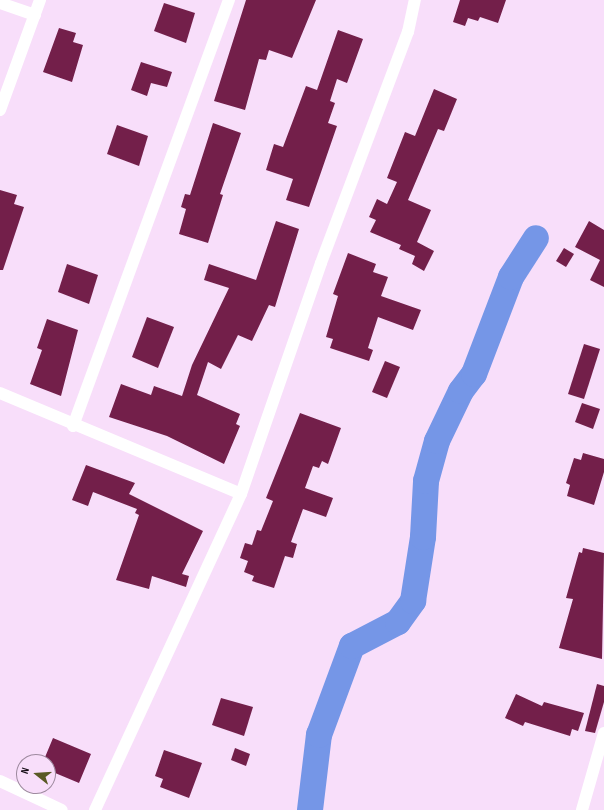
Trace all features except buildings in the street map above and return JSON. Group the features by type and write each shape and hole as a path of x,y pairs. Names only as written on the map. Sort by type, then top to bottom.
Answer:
{"street":[{"path":"0,110 40,0"},
{"path":"73,426 229,0"},
{"path":"95,810 241,494 321,263 408,32 415,0"},
{"path":"0,3 35,15"},
{"path":"0,393 73,426 241,494"},
{"path":"582,810 604,733"},
{"path":"0,781 62,810"}],"waterway":[{"path":"310,810 319,735 352,646 398,622 413,601 423,537 426,481 437,441 461,391 474,374 511,277 536,238"}]}
